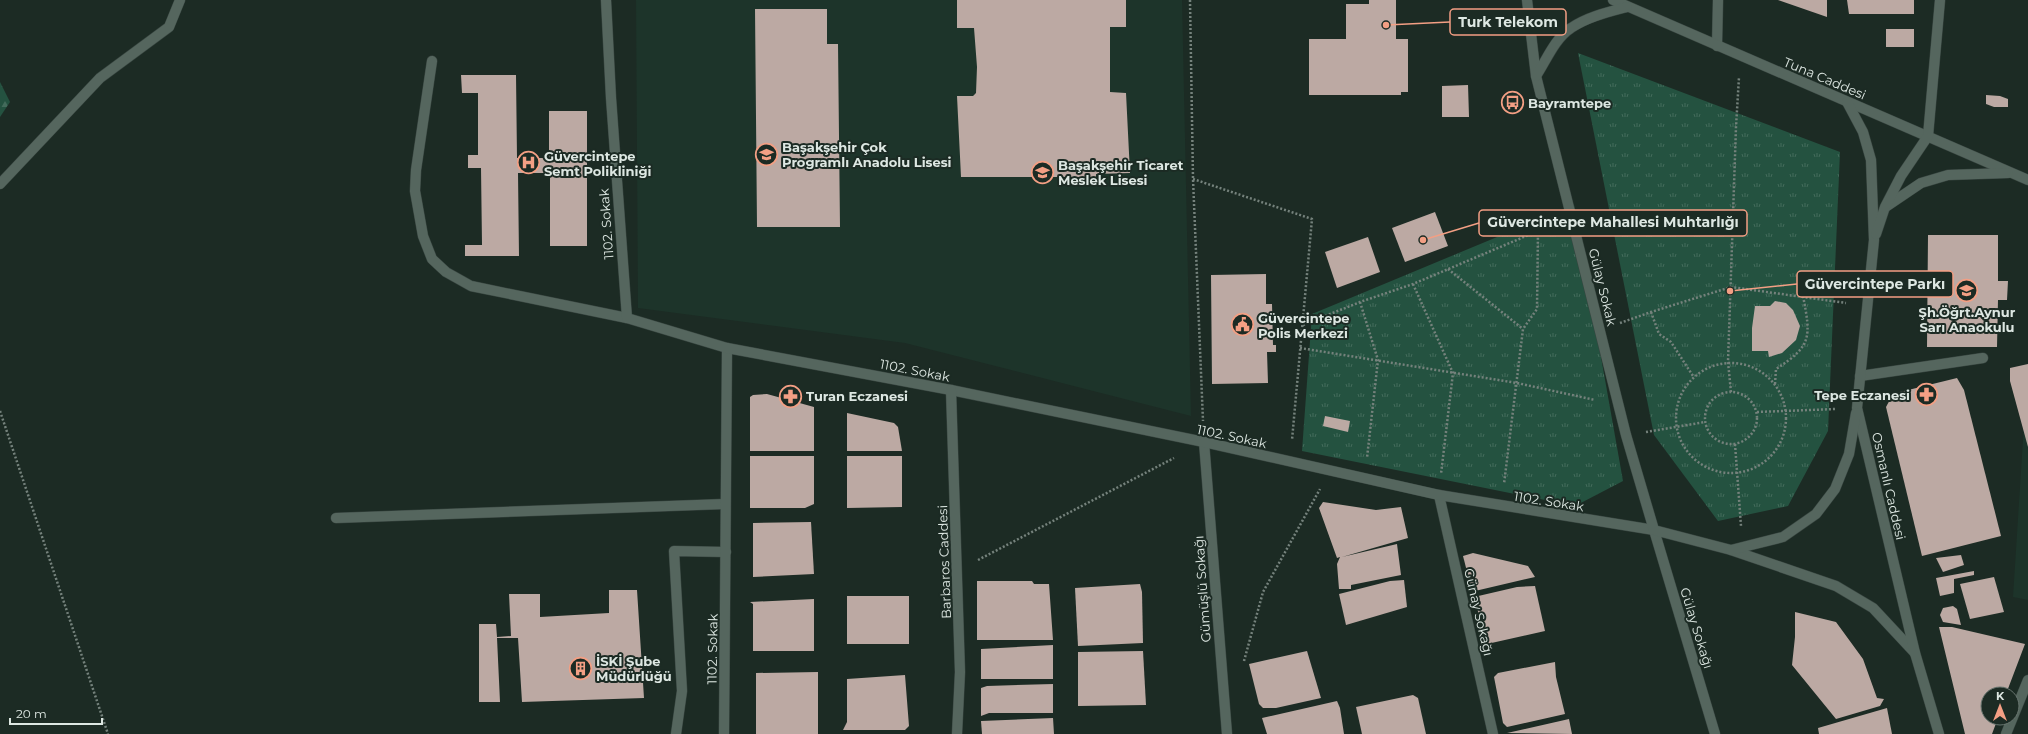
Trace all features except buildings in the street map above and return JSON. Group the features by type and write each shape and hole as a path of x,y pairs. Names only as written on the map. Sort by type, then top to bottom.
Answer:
{"street":[{"path":"0,184 100,78 169,27 180,0"},
{"name":"1102. Sokak","path":"606,0 626,318 727,348 951,390 1204,442 1439,495 1654,530 1731,550 1836,586 1873,608 1915,653"},
{"name":"Gülay Sokak","path":"1527,0 1536,76 1626,435 1654,530"},
{"name":"Tuna Caddesi","path":"1613,0 2028,180"},
{"path":"1717,46 1718,0"},
{"path":"1874,240 1886,207 1901,176 1928,136 1940,0"},
{"path":"1536,76 1556,44 1570,28 1599,15 1627,7"},
{"path":"432,61 416,170 416,191 423,236 432,259 446,272 471,286 626,318"},
{"path":"1847,102 1863,132 1871,160 1874,240"},
{"path":"1886,207 1921,183 1948,175 2012,173"},
{"name":"Osmanlı Caddesi","path":"1874,240 1857,408 1915,653 1939,734"},
{"name":"1102. Sokak","path":"724,734 727,348"},
{"path":"1860,376 1983,358"},
{"name":"Barbaros Caddesi","path":"951,390 960,672 957,734"},
{"path":"1731,550 1783,537 1816,514 1835,489 1849,454 1857,408"},
{"name":"Gümüşlü Sokağı","path":"1204,442 1226,732"},
{"name":"Günay Sokağı","path":"1439,495 1493,734"},
{"path":"336,518 726,504"},
{"name":"Gülay Sokağı","path":"1654,530 1715,734"},
{"path":"676,734 682,690 674,551 726,552"},
{"path":"2006,734 2028,680"}],"path":[{"path":"957,571 1204,442 1193,179 1190,0"},
{"path":"1731,392 1728,362 1736,127 1741,56"},
{"path":"1193,179 1312,219 1290,462"},
{"path":"1303,325 1360,302 1413,284 1538,231 1537,309 1523,329 1501,506"},
{"path":"1448,269 1523,329"},
{"path":"1413,284 1453,373 1439,495"},
{"path":"1600,331 1651,312 1731,287 1803,296 1867,307"},
{"path":"1775,384 1776,369 1791,359 1807,341 1809,324 1803,296"},
{"path":"1360,302 1378,360 1365,479"},
{"path":"1651,312 1659,334 1671,342 1693,376"},
{"path":"1300,348 1517,383 1619,404"},
{"path":"1728,362 1746,364 1762,372 1775,384 1784,400 1786,411 1784,436 1776,451 1763,464 1747,472 1728,474 1710,470 1693,460 1682,446 1676,428 1676,409 1682,391 1693,376 1710,366 1728,362"},
{"path":"1722,393 1740,393 1748,397 1754,404 1757,412 1758,420 1751,436 1745,441 1735,444 1728,444 1716,440 1708,431 1705,422 1705,413 1714,398 1722,393"},
{"path":"1757,412 1857,408"},
{"path":"0,411 108,734"},
{"path":"1626,435 1676,428 1705,422"},
{"path":"1735,444 1741,526 1748,525"},
{"path":"1242,668 1263,592 1330,471"}],"shaded area":[{"path":"636,0 1182,0 1191,416 905,343 638,308"},
{"path":"2028,361 2028,600 2013,597"}],"green space":[{"path":"1578,53 1840,152 1828,431 1788,506 1718,521 1654,435"},
{"path":"0,82 10,102 0,117"},
{"path":"1574,205 1623,481 1575,506 1302,451 1312,314"}],"place":[{"name":"Turk Telekom","path":"1386,25"},
{"name":"Bayramtepe","path":"1512,103"},
{"name":"Başakşehir Çok Programlı Anadolu Lisesi","path":"767,154"},
{"name":"Güvercintepe Semt Polikliniği","path":"528,163"},
{"name":"Başakşehir Ticaret Meslek Lisesi","path":"1042,172"},
{"name":"Güvercintepe Mahallesi Muhtarlığı","path":"1423,240"},
{"name":"Şh.Öğrt.Aynur Sarı Anaokulu","path":"1967,290"},
{"name":"Güvercintepe Parkı","path":"1730,291"},
{"name":"Güvercintepe Polis Merkezi","path":"1242,325"},
{"name":"Tepe Eczanesi","path":"1926,395"},
{"name":"Turan Eczanesi","path":"790,396"},
{"name":"İSKİ Şube Müdürlüğü","path":"581,668"}]}
